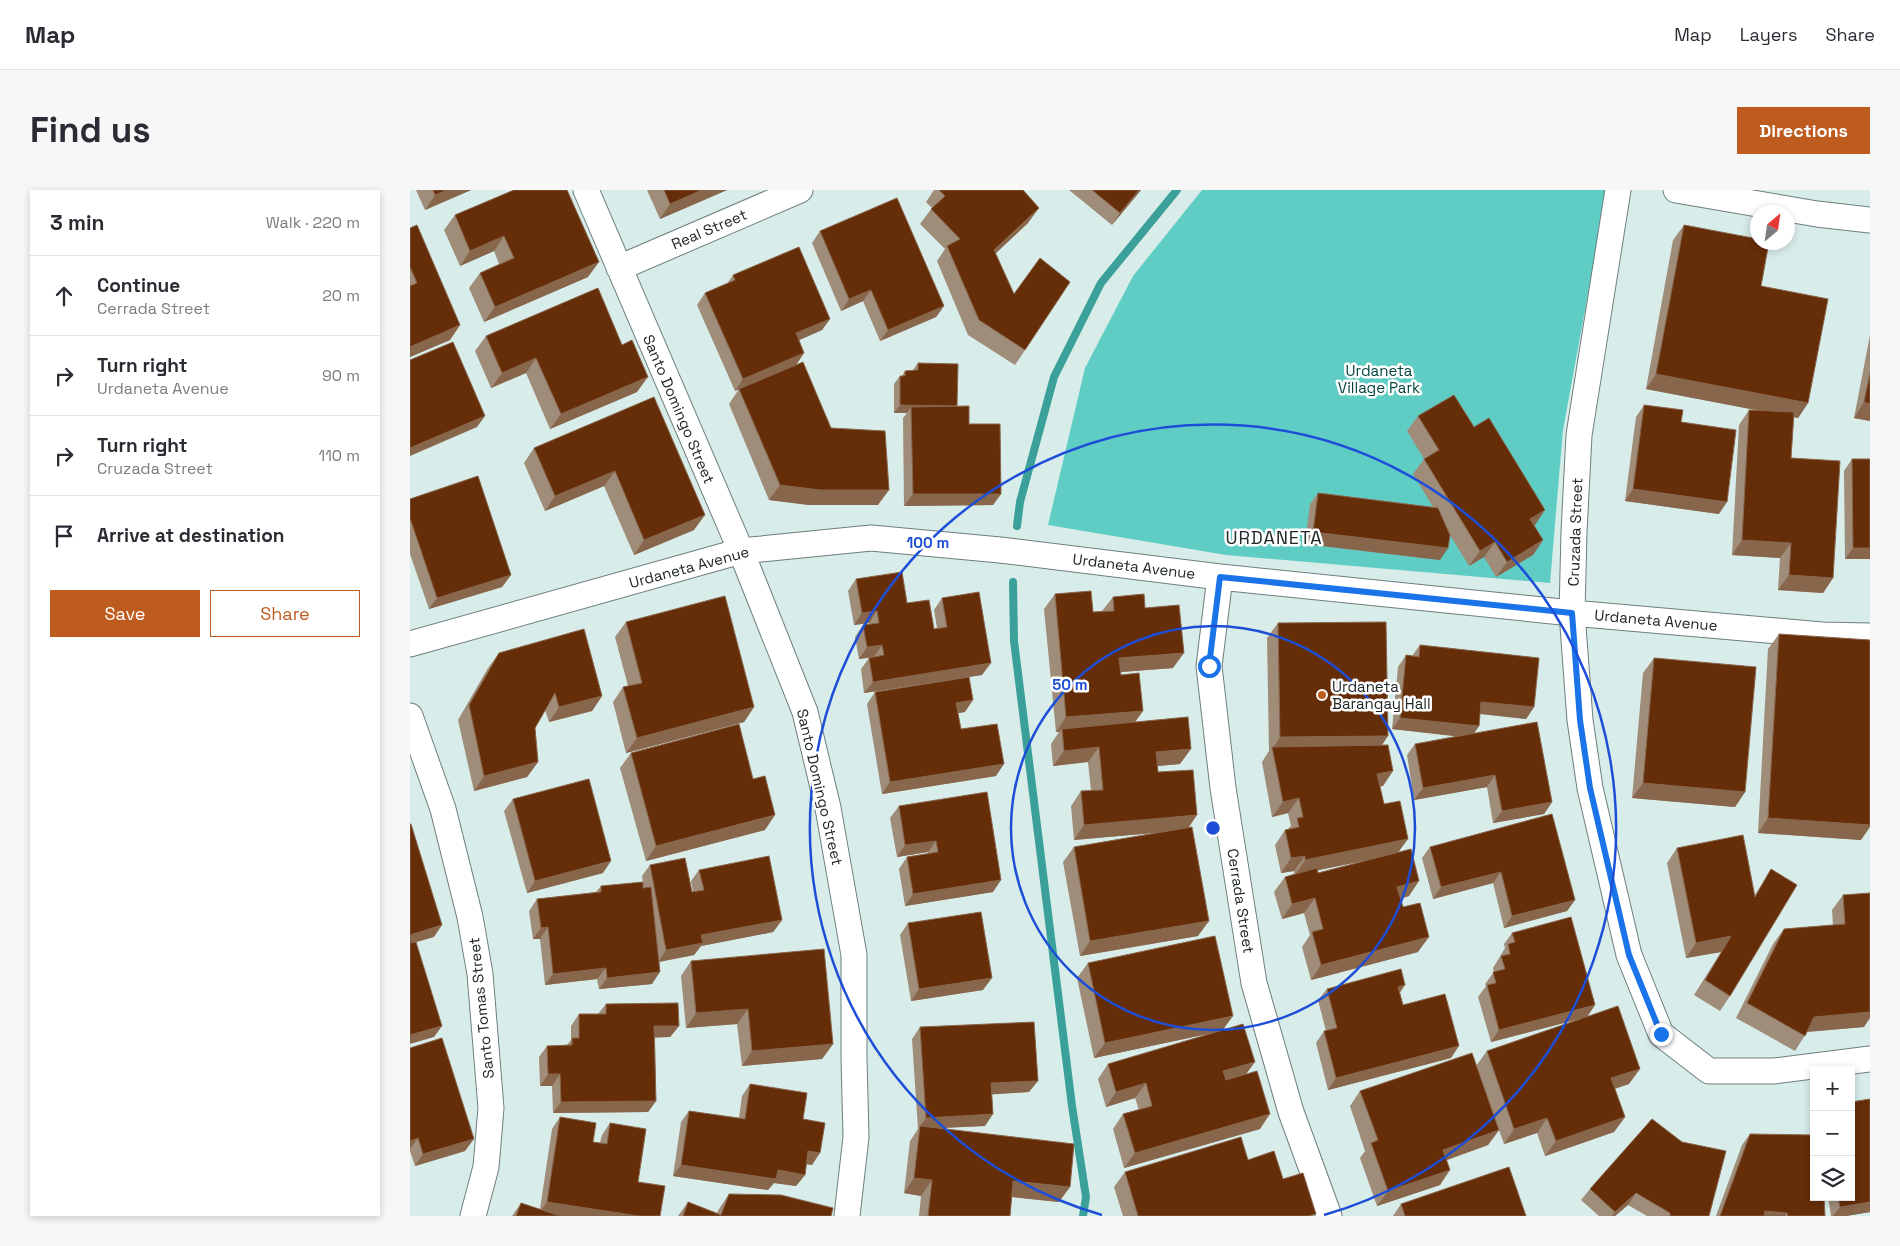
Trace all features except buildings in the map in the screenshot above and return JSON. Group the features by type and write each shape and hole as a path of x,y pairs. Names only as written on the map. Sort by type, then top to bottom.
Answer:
{"street":[{"name":"Santo Domingo Street","path":"586,190 741,551 805,712 828,808 854,956 856,1137 847,1216"},
{"name":"Real Street","path":"618,268 800,190"},
{"name":"Cruzada Street","path":"1618,190 1580,435 1574,532 1572,613 1580,720 1590,788 1629,955 1661,1034 1709,1071 1774,1071 1870,1059"},
{"path":"1676,190 1817,214 1870,220"},
{"name":"Urdaneta Avenue","path":"410,644 741,551 871,538 1000,550 1220,577 1572,613 1822,635 1870,636"},
{"name":"Cerrada Street","path":"1220,577 1209,666 1223,788 1254,983 1291,1112 1329,1216"},
{"name":"Santo Tomas Street","path":"410,716 443,810 470,917 480,974 491,1108 486,1167 473,1216"}],"green space":[{"name":"Urdaneta Village Park","path":"1202,190 1607,190 1563,430 1550,583 1226,555 1048,525 1085,368 1133,276"}],"waterway":[{"path":"1017,526 1020,502 1054,377 1101,283 1177,190"},
{"path":"1013,582 1014,641 1072,1106 1086,1197 1083,1216"}],"place":[{"name":"Urdaneta Barangay Hall","path":"1322,695"}],"district":[{"name":"URDANETA","path":"1274,537"}],"route":[{"path":"1209,666 1220,577 1572,613 1580,720 1590,788 1629,955 1661,1034"}]}
